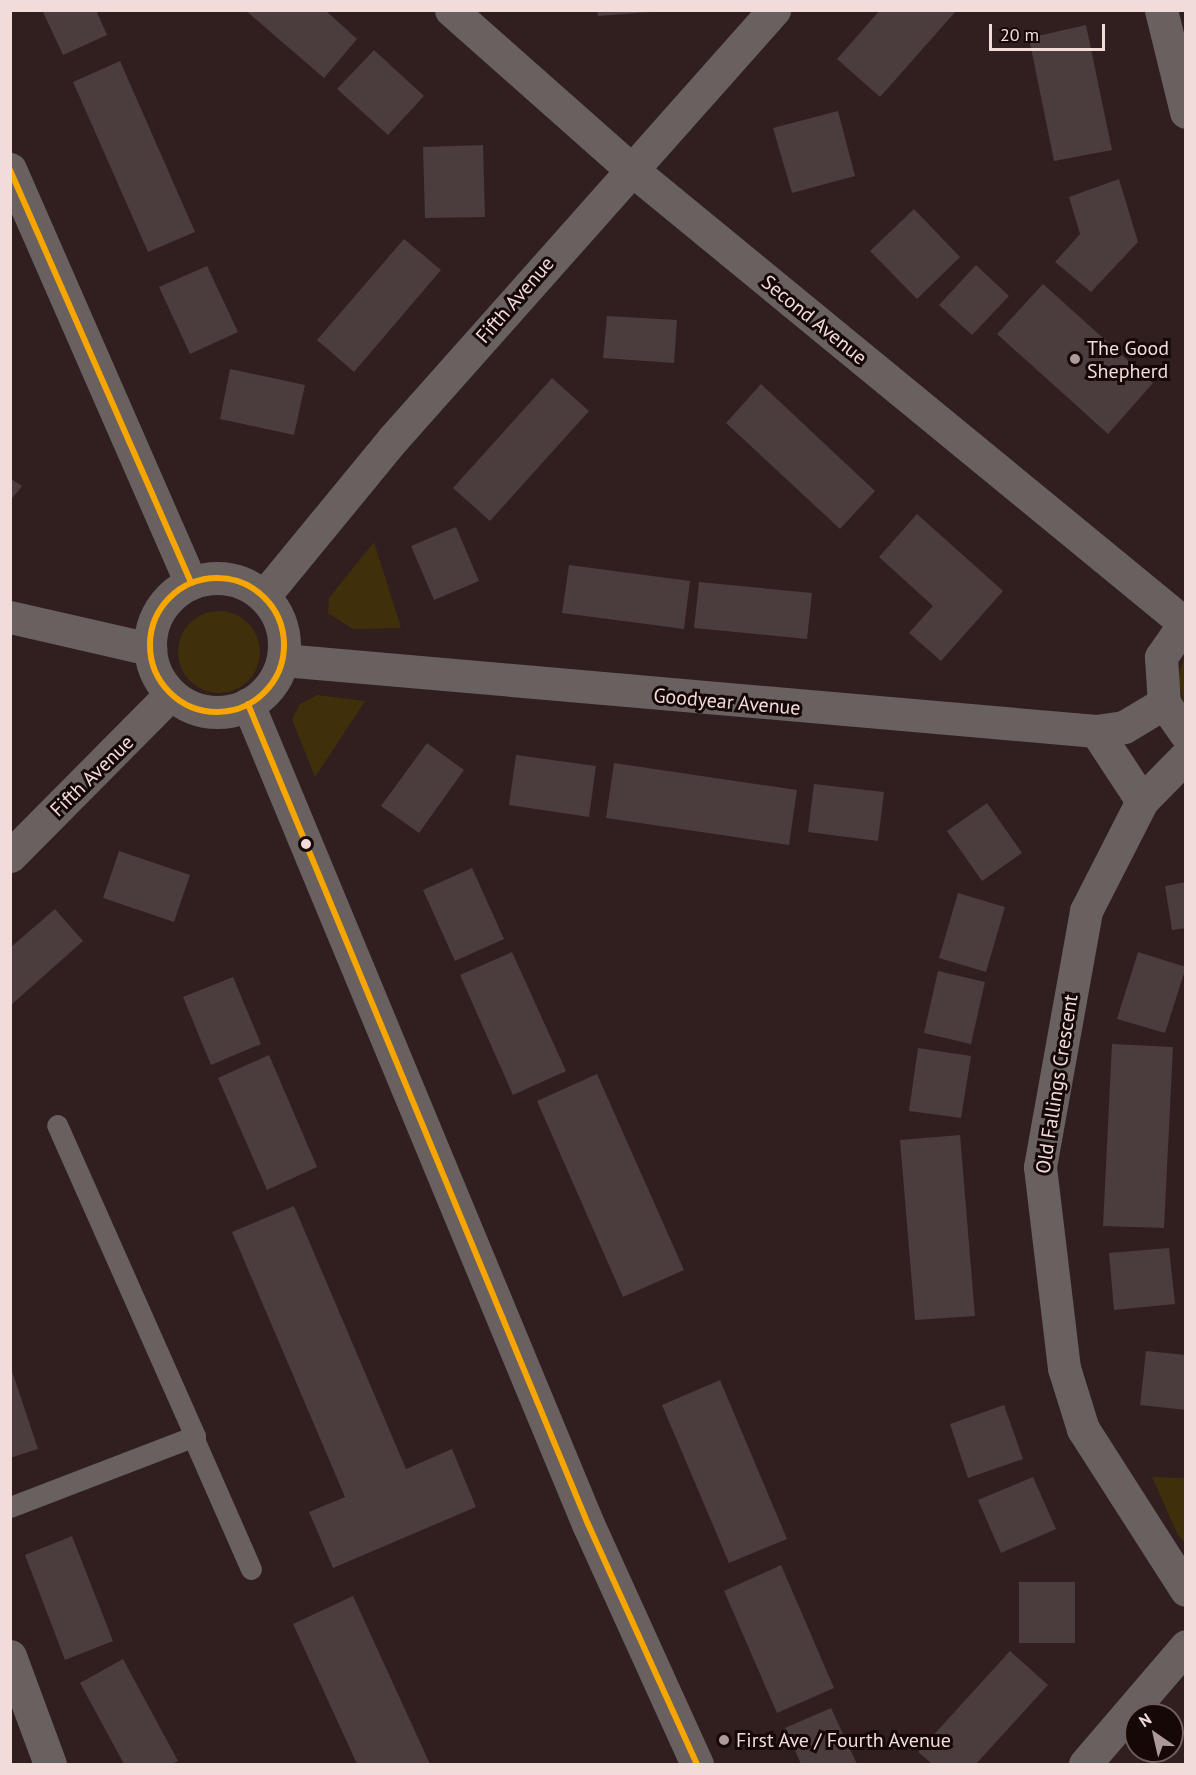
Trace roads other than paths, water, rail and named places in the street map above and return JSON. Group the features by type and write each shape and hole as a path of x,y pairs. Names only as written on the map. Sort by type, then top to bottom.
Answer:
{"street":[{"name":"Second Avenue","path":"451,10 631,169 1184,622"},
{"name":"Fifth Avenue","path":"264,596 393,439 774,10"},
{"path":"1161,10 1185,112"},
{"path":"10,169 190,583"},
{"path":"229,579 264,596 278,614 283,660 264,694 248,704 208,711 171,694 153,666 150,649 160,610 190,583 229,579"},
{"path":"10,617 150,649"},
{"path":"1184,622 1161,657 1164,703 1185,734"},
{"name":"Goodyear Avenue","path":"283,660 1096,731 1124,727 1164,703"},
{"name":"Fifth Avenue","path":"10,856 171,694"},
{"path":"248,704 588,1524 697,1764"},
{"path":"1096,731 1142,801"},
{"name":"Old Fallings Crescent","path":"1185,756 1142,801 1086,911 1040,1167 1064,1368 1083,1429 1185,1590"},
{"path":"1085,1764 1185,1646"},
{"path":"10,1656 50,1764"}],"lane":[{"path":"57,1125 251,1569"},
{"path":"10,1507 193,1437"}],"place":[{"name":"The Good Shepherd","path":"1075,359"},
{"name":"First Ave / Fourth Avenue","path":"724,1740"}]}
